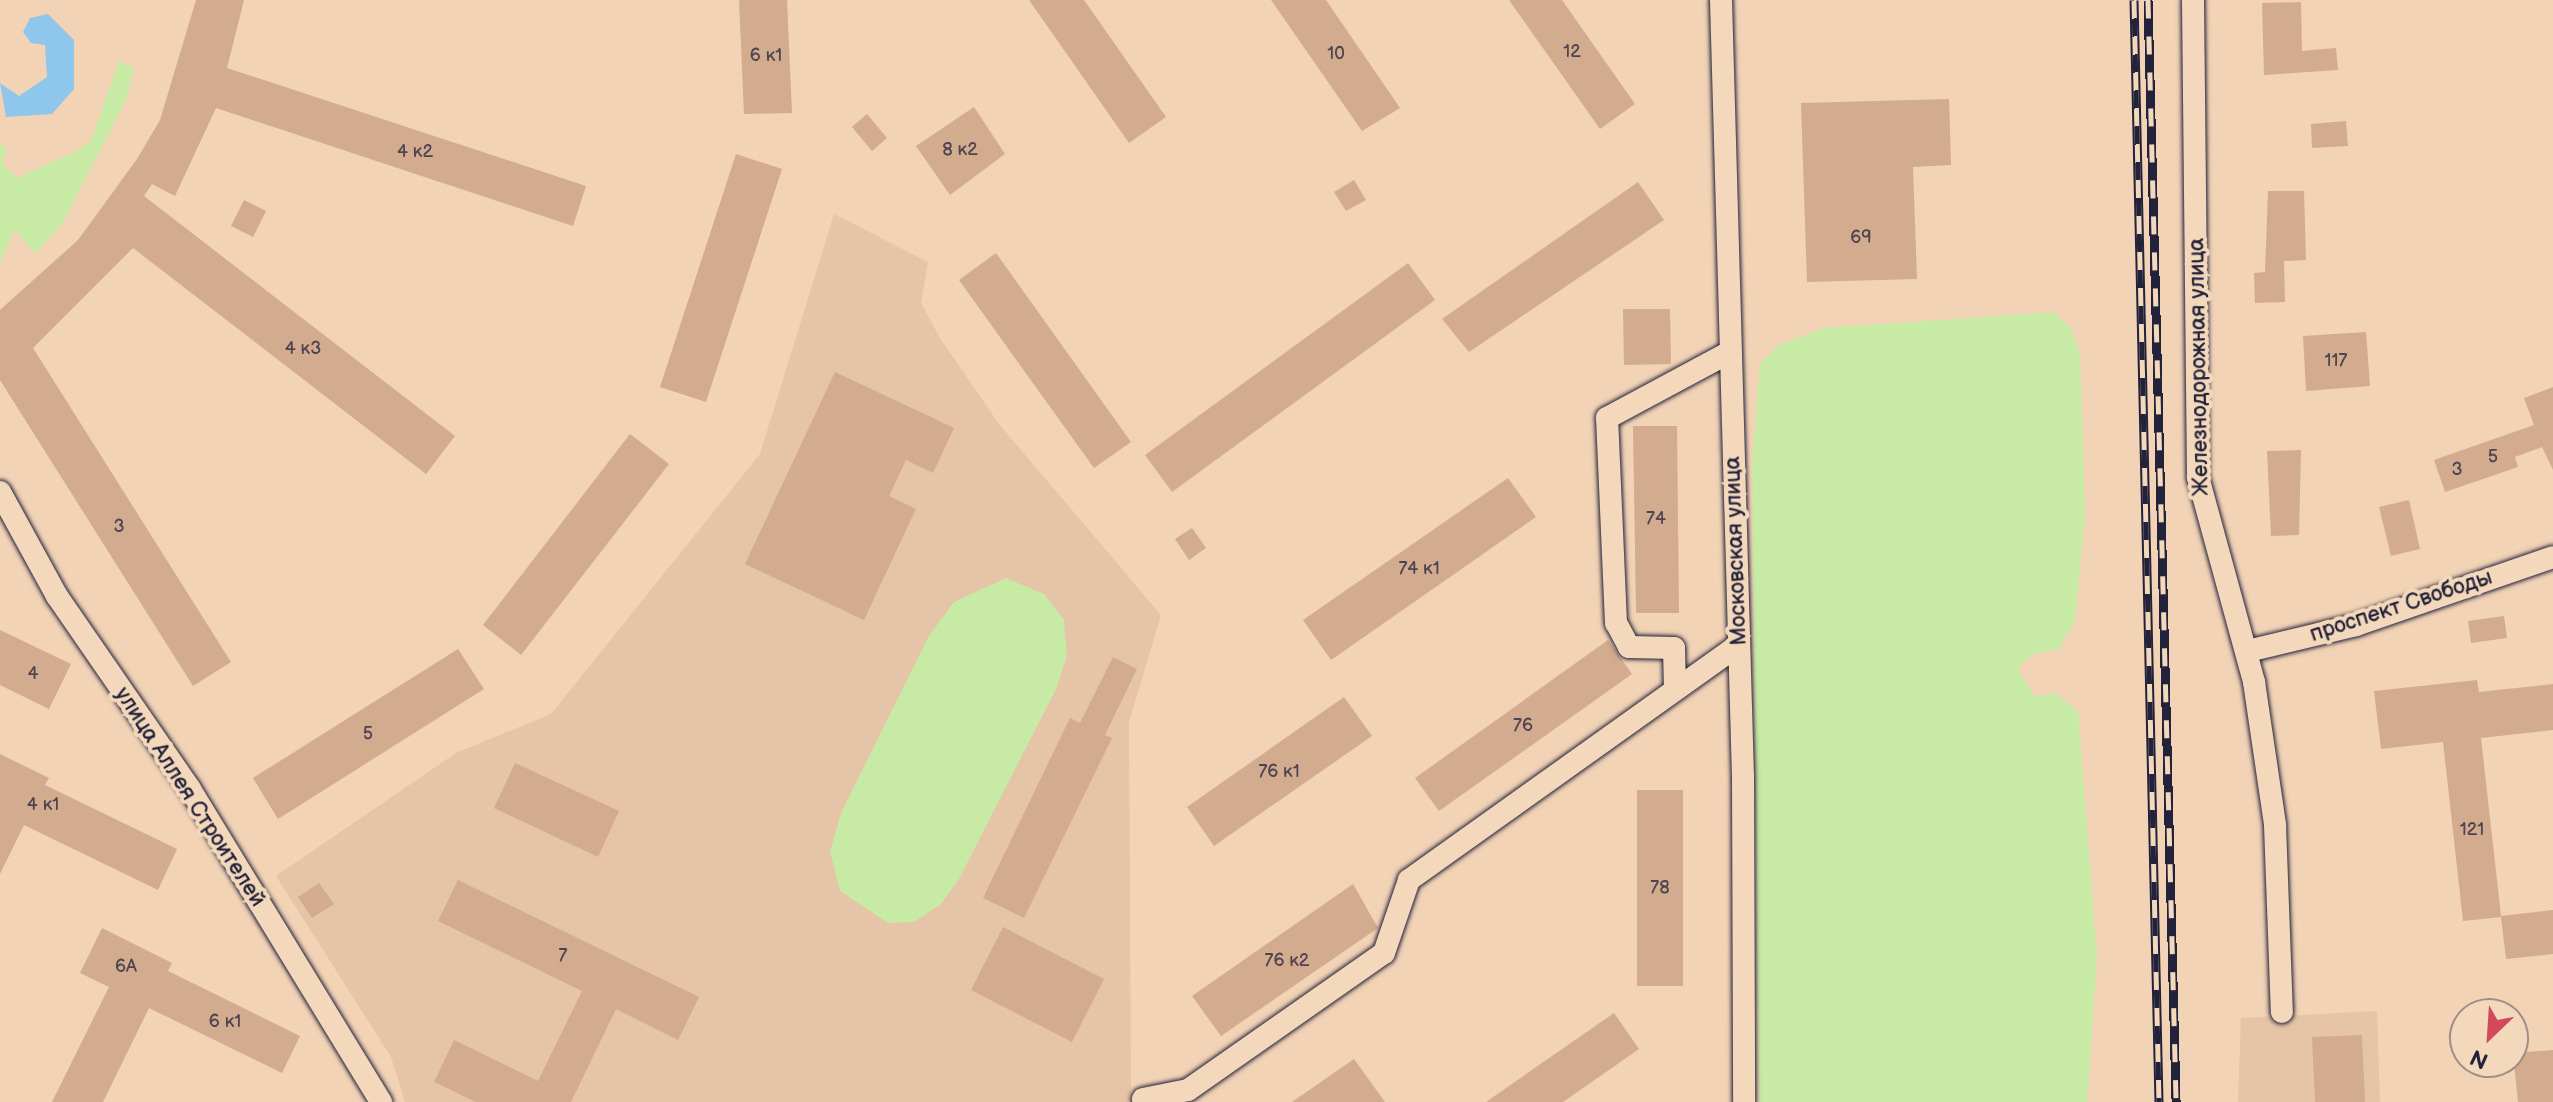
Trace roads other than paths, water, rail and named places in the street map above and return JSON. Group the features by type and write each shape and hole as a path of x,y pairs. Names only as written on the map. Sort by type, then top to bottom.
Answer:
{"street":[{"name":"Московская улица","path":"1721,0 1738,645 1744,1102"},
{"name":"Железнодорожная улица","path":"2193,0 2198,477 2205,523 2248,651 2275,825 2282,1012"},
{"path":"1675,689 1674,648 1629,647 1616,623 1607,418 1728,353"},
{"name":"улица Аллея Строителей","path":"0,492 57,596 190,789 381,1102"},
{"name":"проспект Свободы","path":"2248,651 2356,625 2553,557"},
{"path":"1143,1099 1188,1090 1384,953 1409,880 1738,645"}],"water":[{"path":"48,14 74,40 74,89 52,114 6,117 0,83 19,96 47,77 45,45 31,43 23,32 30,18"}],"railway":[{"path":"2134,0 2159,1102"},
{"path":"2148,0 2176,1102"}]}
